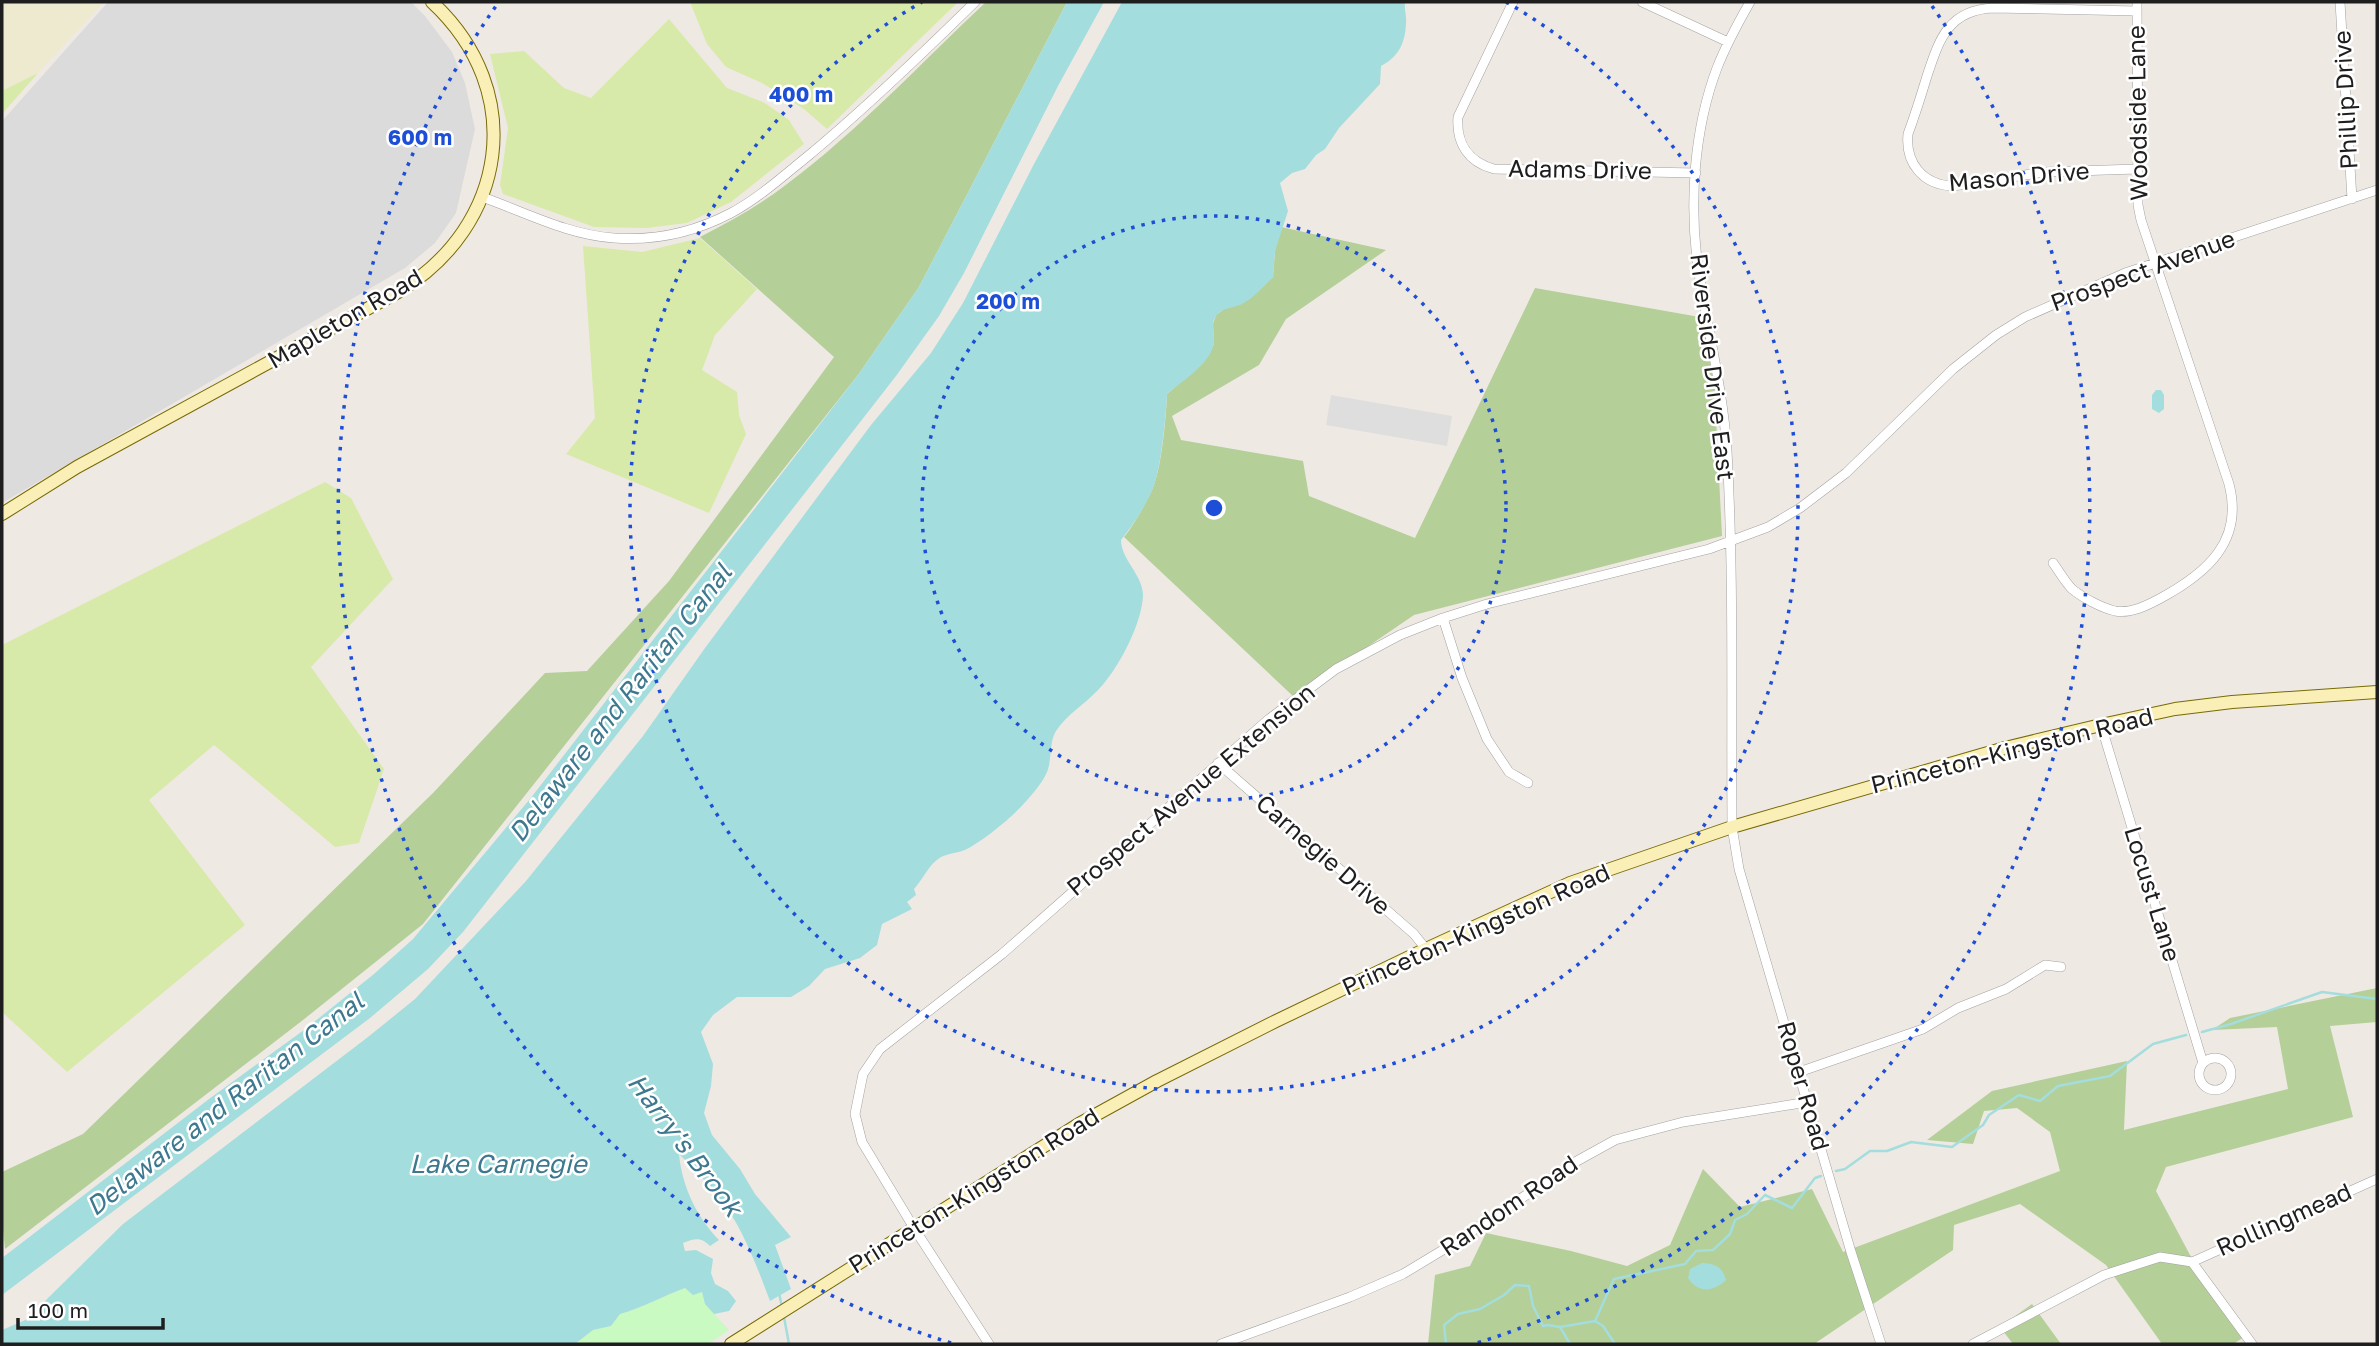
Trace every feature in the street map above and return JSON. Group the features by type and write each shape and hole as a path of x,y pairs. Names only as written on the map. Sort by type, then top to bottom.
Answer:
{"main road":[{"name":"Mapleton Road","path":"2,514 77,467 418,280 448,253 466,229 482,197 492,161 494,136 489,94 472,50 460,31 432,2"},
{"name":"Princeton-Kingston Road","path":"731,1344 1028,1155 1135,1093 1426,949 1570,883 1732,827 2006,748 2101,725 2175,709 2232,702 2377,692"}],"street":[{"path":"482,197 562,227 611,238 667,236 710,223 754,198 822,145 975,2"},
{"name":"Adams Drive","path":"1513,2 1460,110 1458,137 1469,156 1494,169 1696,173"},
{"path":"1642,2 1728,42"},
{"name":"Riverside Drive East","path":"1732,827 1727,447 1696,247 1696,173 1716,70 1750,2"},
{"name":"Phillip Drive","path":"2340,2 2351,199"},
{"name":"Mason Drive","path":"2137,6 1993,8 1962,16 1952,23 1938,42 1907,144 1918,172 1943,186 2045,172 2137,170"},
{"name":"Woodside Lane","path":"2053,563 2072,589 2099,605 2118,611 2137,609 2176,590 2200,573 2215,558 2229,533 2233,505 2230,484 2139,213 2137,6"},
{"name":"Prospect Avenue","path":"1730,543 1768,527 1824,491 1901,422 1953,369 1996,335 2049,305 2125,273 2377,190"},
{"name":"Prospect Avenue Extension","path":"989,1344 862,1142 855,1114 856,1101 863,1074 880,1049 1002,954 1269,719 1336,669 1400,635 1443,618 1487,604 1730,543"},
{"path":"1443,618 1462,678 1487,739 1509,772 1528,783"},
{"name":"Locust Lane","path":"2101,725 2203,1063"},
{"name":"Carnegie Drive","path":"1218,764 1414,934 1426,949"},
{"name":"Roper Road","path":"1732,827 1739,869 1851,1252 1881,1344"},
{"path":"1799,1072 1923,1029 1958,1008 2006,989 2045,965 2061,967"},
{"name":"Random Road","path":"1221,1344 1350,1297 1403,1274 1439,1254 1577,1161 1615,1140 1683,1122 1808,1102"},
{"name":"Rollingmead","path":"2192,1262 2377,1179"},
{"path":"1973,1344 2104,1275 2160,1257 2192,1262 2252,1344"}],"shaded area":[{"path":"2,2 104,2 38,73 2,91"},
{"path":"108,2 411,2 452,52 465,83 475,129 456,213 435,243 405,268 2,503 2,121"},
{"path":"1331,395 1452,416 1447,446 1326,425"}],"green space":[{"path":"690,2 958,2 827,129 804,109 762,83 726,67 707,44"},
{"path":"986,2 1067,2 919,287 858,375 423,924 303,1020 5,1249 2,1172 83,1134 434,792 545,673 587,671 669,581 834,357 700,237 756,206 814,163"},
{"path":"669,19 727,88 765,103 789,120 804,144 731,202 687,223 646,228 594,227 503,194 500,185 508,128 490,54 524,51 564,88 591,98"},
{"path":"38,73 2,114 2,91"},
{"path":"1281,227 1386,250 1286,319 1259,365 1172,416 1181,440 1303,461 1309,496 1415,538 1535,288 1711,319 1722,536 1414,615 1294,697 1124,537 1145,504 1157,476 1167,394 1200,366 1214,344 1213,324 1216,315 1224,309 1241,304 1273,277 1275,251"},
{"path":"700,238 757,289 715,335 702,370 737,392 739,415 746,434 709,513 566,454 595,418 583,246 642,252"},
{"path":"325,482 351,498 393,579 311,667 384,769 359,843 335,847 214,745 149,800 245,925 67,1072 2,1012 2,645"},
{"path":"2377,988 2377,1022 2330,1026 2353,1117 2166,1167 2156,1191 2190,1255 2246,1336 2233,1344 2162,1344 2106,1265 2020,1204 1954,1225 1953,1250 1814,1344 1428,1344 1435,1275 1470,1266 1486,1233 1627,1266 1670,1245 1703,1169 1740,1207 1812,1189 1843,1252 2060,1171 2050,1132 2017,1108 1984,1111 1973,1144 1927,1140 1992,1091 2127,1061 2124,1130 2288,1089 2277,1027 2212,1030 2230,1018"},
{"path":"685,1288 702,1292 705,1304 729,1330 708,1344 575,1344 593,1330 611,1326 620,1314"},
{"path":"2032,1304 2061,1344 2013,1344 2000,1327"}],"water":[{"name":"Delaware and Raritan Canal","path":"1067,2 1104,2 1058,86 964,273 939,316 896,376 463,932 428,969 370,1018 2,1295 2,1258 374,974 413,939 530,799 858,375 919,287"},
{"name":"Lake Carnegie","path":"1122,2 1405,2 1406,21 1400,49 1381,66 1380,84 1305,169 1292,173 1280,183 1288,211 1275,251 1273,277 1245,302 1218,313 1213,322 1214,343 1207,358 1195,372 1167,394 1163,442 1156,479 1135,522 1121,540 1124,554 1142,587 1139,618 1128,645 1106,681 1065,719 1056,731 1052,740 1049,767 1040,785 1017,811 987,836 967,849 941,857 933,864 914,889 916,895 907,902 912,909 882,924 877,945 860,958 825,969 809,986 791,997 737,997 713,1015 701,1032 713,1064 704,1113 712,1135 740,1169 755,1194 791,1237 775,1245 791,1289 770,1301 732,1216 707,1183 679,1154 683,1178 692,1200 703,1221 719,1240 710,1246 698,1239 691,1240 683,1243 685,1251 696,1250 713,1259 711,1273 715,1284 728,1291 736,1301 729,1311 714,1314 705,1304 702,1292 693,1295 685,1288 620,1314 611,1326 593,1330 575,1344 2,1344 2,1330 30,1318 123,1224 415,999 526,881 643,736 871,425 931,353 963,303 1034,164"},
{"path":"2156,390 2161,390 2164,395 2164,409 2159,413 2152,409 2152,395"},
{"path":"1702,1263 1717,1267 1726,1280 1711,1289 1697,1287 1688,1278 1690,1269"}],"waterway":[{"name":"Harry's Brook","path":"2202,1032 2322,992 2377,999"},
{"name":"Harry's Brook","path":"1836,1171 1845,1169 1870,1151 1887,1151 1911,1142 1952,1147 1983,1125 1989,1115 2019,1095 2040,1101 2058,1086 2110,1076 2153,1044 2186,1035"},
{"name":"Harry's Brook","path":"1446,1344 1444,1325 1458,1314 1480,1309 1515,1285 1529,1286 1533,1306 1543,1326 1560,1327 1595,1321 1614,1279 1685,1264 1696,1251 1713,1250 1730,1234 1735,1220 1747,1214 1765,1195 1792,1208 1815,1178 1821,1176"},
{"name":"Harry's Brook","path":"779,1293 782,1307"},
{"name":"Harry's Brook","path":"784,1317 789,1344"},
{"path":"1595,1321 1603,1326 1615,1344"},
{"path":"1560,1327 1570,1344"}]}
